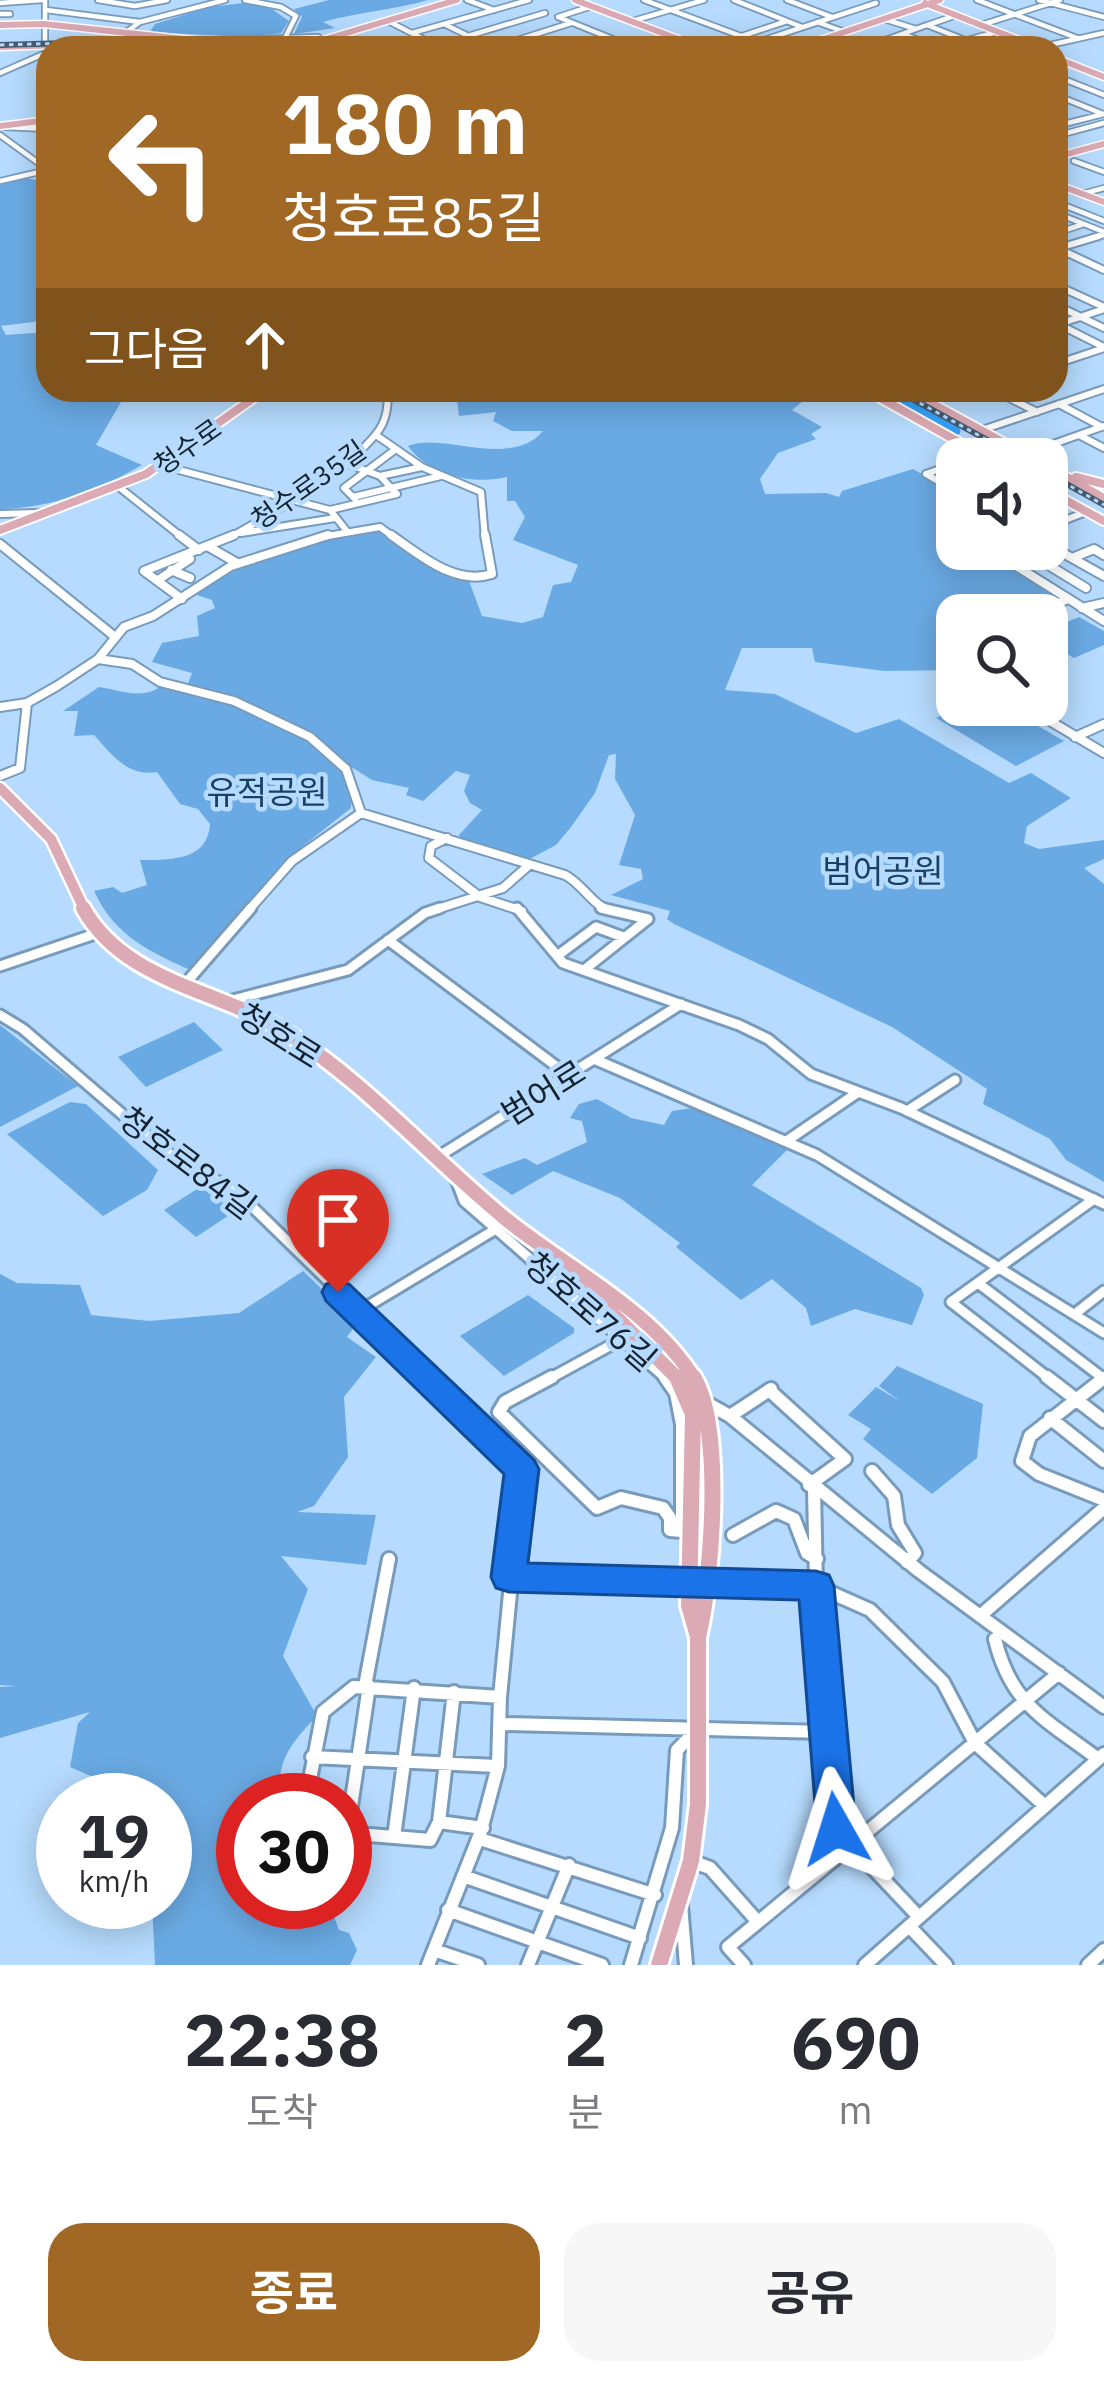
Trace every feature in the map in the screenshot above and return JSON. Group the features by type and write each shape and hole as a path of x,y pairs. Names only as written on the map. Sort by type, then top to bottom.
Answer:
{"main road":[{"path":"321,36 445,0"},
{"path":"338,36 457,0"},
{"path":"579,0 669,36"},
{"path":"579,0 675,36"},
{"path":"838,36 920,3 940,0"},
{"path":"920,3 1002,36"},
{"path":"920,3 1006,36"},
{"path":"0,26 44,24 151,36"},
{"path":"0,45 36,46"},
{"path":"1068,62 1104,75"},
{"path":"0,129 36,121"},
{"path":"1068,152 1104,140"},
{"path":"1068,189 1104,202"},
{"name":"청수로","path":"0,530 119,487 160,465 248,402"},
{"path":"887,402 951,438"},
{"path":"930,402 995,437"},
{"path":"1068,476 1104,484"},
{"path":"1068,478 1104,498"},
{"path":"1104,484 1091,490 1064,490 1062,496 1104,521"},
{"name":"청수로","path":"0,530 104,494"},
{"name":"청수로","path":"0,530 104,494"},
{"name":"청호로","path":"0,788 55,845 84,915 98,933 126,956 296,1038 455,1177 681,1358 703,1401 708,1431 709,1608 698,1637"},
{"name":"청호로","path":"580,1279 596,1300 671,1367 688,1394 694,1426 687,1532 689,1605 698,1637 692,1861 659,1965"}],"street":[{"path":"0,2 43,0 46,36"},
{"path":"98,0 136,6 163,1 178,9"},
{"path":"125,33 140,22 178,9 225,0"},
{"path":"245,0 291,12 297,22 288,36"},
{"path":"467,0 494,10"},
{"path":"412,34 529,0"},
{"path":"644,0 742,36 787,21"},
{"path":"636,20 704,0"},
{"path":"734,0 802,27"},
{"path":"790,0 832,17"},
{"path":"802,6 822,0"},
{"path":"976,0 1077,38"},
{"path":"1040,0 1104,17"},
{"path":"981,26 1060,0"},
{"path":"89,14 114,1"},
{"path":"776,36 873,1 900,14"},
{"path":"520,2 606,36"},
{"path":"558,17 592,6"},
{"path":"46,10 140,22"},
{"path":"444,24 468,36 545,13"},
{"path":"0,14 10,14"},
{"path":"897,36 951,17"},
{"path":"884,19 916,29"},
{"path":"388,21 416,36"},
{"path":"528,36 571,22"},
{"path":"817,22 845,32"},
{"path":"927,25 957,36"},
{"path":"982,36 993,33"},
{"path":"1068,40 1104,33"},
{"path":"903,34 908,36"},
{"path":"0,73 36,52"},
{"path":"1068,82 1104,95"},
{"path":"1068,100 1103,114"},
{"path":"1068,123 1103,114"},
{"path":"1072,122 1104,140"},
{"path":"1068,133 1104,123"},
{"path":"0,129 36,129"},
{"path":"0,129 36,160"},
{"path":"1073,161 1104,168"},
{"path":"0,181 36,171"},
{"path":"23,176 36,178"},
{"path":"1082,194 1104,184"},
{"path":"1068,207 1103,220"},
{"path":"1068,218 1104,234"},
{"path":"1068,229 1103,220"},
{"path":"1068,245 1104,234"},
{"path":"1068,254 1104,270"},
{"path":"1068,291 1104,308"},
{"path":"1068,321 1104,308"},
{"path":"1068,310 1104,328"},
{"path":"1068,329 1104,347"},
{"path":"1068,360 1104,347"},
{"path":"1068,401 1104,389"},
{"name":"청수로35길","path":"197,551 158,580 143,571 197,551 209,547 295,500 376,435 388,413 388,402"},
{"path":"1017,402 1037,412"},
{"path":"982,430 1065,402"},
{"path":"1059,404 1103,427"},
{"path":"1068,440 1103,427"},
{"path":"0,707 27,703 98,659 114,636 237,563 346,530 380,527 434,565 463,576 492,574 493,558 484,538 487,506 481,492 422,467 376,435"},
{"path":"1079,435 1104,448"},
{"path":"356,500 344,488 395,449"},
{"path":"368,468 409,459"},
{"path":"343,462 368,468 391,488"},
{"path":"160,465 295,500 333,514 346,530"},
{"path":"380,476 422,467"},
{"path":"236,534 292,520 302,524 391,488 445,475"},
{"path":"119,487 197,551"},
{"path":"1068,519 1086,512"},
{"path":"0,514 39,513"},
{"path":"0,544 114,636"},
{"path":"209,547 237,563"},
{"path":"1072,558 1094,549 1104,555"},
{"path":"1068,556 1104,579"},
{"path":"1022,570 1059,594"},
{"path":"1056,570 1100,602 1082,608"},
{"path":"171,571 190,578"},
{"path":"1068,596 1104,579"},
{"path":"158,580 182,599"},
{"path":"1068,600 1104,621"},
{"path":"98,659 150,670 160,682 260,710 316,741 350,774 361,813 577,881 602,909 648,919 584,970"},
{"path":"0,776 20,768 27,703"},
{"path":"1075,736 1104,724"},
{"path":"1058,726 1104,753"},
{"path":"185,984 292,861 361,813"},
{"path":"447,838 431,846 427,855 480,897 520,909 557,956 754,1032 811,1074 908,1111 1099,1202"},
{"path":"225,1002 348,970 425,914 503,888 528,866"},
{"path":"557,956 596,928 623,938"},
{"path":"0,966 98,933"},
{"path":"388,940 568,1075"},
{"path":"594,1059 681,1004"},
{"name":"청호로84길","path":"0,1015 23,1029 166,1152 238,1193 522,1469"},
{"name":"범어로","path":"436,1158 594,1059 788,1140 1104,1333"},
{"path":"908,1111 956,1080"},
{"path":"788,1140 857,1093"},
{"name":"청호로76길","path":"455,1177 464,1201 669,1381 678,1399 677,1501 687,1532"},
{"path":"1099,1202 951,1302 1104,1421"},
{"path":"358,1312 496,1228"},
{"path":"978,1283 1104,1378 1030,1436 1022,1461 1039,1474 1104,1504 980,1616"},
{"path":"1076,1313 1104,1291"},
{"path":"625,1338 499,1408 598,1508 621,1498 663,1508 670,1530 687,1532"},
{"path":"730,1416 770,1390 845,1459 811,1487"},
{"path":"703,1401 730,1416 907,1562 1104,1707"},
{"path":"1050,1418 1104,1461"},
{"path":"478,1965 431,1957 481,1833 504,1724 500,1696 522,1469 545,1459"},
{"path":"872,1471 895,1496 898,1525 915,1552 907,1562"},
{"path":"811,1487 836,1829 946,1965"},
{"path":"733,1535 776,1511 794,1519 807,1553 817,1559"},
{"path":"356,1773 389,1559"},
{"path":"509,1577 816,1586 870,1610 943,1682 975,1743 1045,1806"},
{"path":"865,1965 1101,1757 1057,1727 1039,1721 1009,1685 995,1639"},
{"path":"744,1965 728,1947 1059,1673"},
{"path":"310,1773 323,1712 354,1688 500,1696"},
{"path":"394,1837 400,1762 414,1688"},
{"path":"372,1835 430,1840 439,1822 454,1693"},
{"path":"504,1724 827,1732"},
{"path":"631,1965 672,1828 676,1750 699,1728"},
{"path":"312,1756 496,1766"},
{"path":"439,1822 655,1894"},
{"path":"692,1861 710,1868 758,1922"},
{"path":"528,1965 569,1865"},
{"path":"463,1876 640,1938"},
{"path":"681,1897 686,1965"},
{"path":"448,1910 602,1965"},
{"path":"1088,1965 1104,1949"}],"green space":[{"path":"329,0 428,0 323,22 335,28 294,34 302,17 294,9"},
{"path":"244,3 269,7 289,21 281,33 256,36 150,32 155,24 209,7"},
{"path":"36,180 36,322 1,326 6,335 36,333 36,402 121,402 96,445 142,465 74,496 0,509 0,183"},
{"name":"범어공원","path":"457,402 802,402 792,410 822,427 811,434 816,439 778,453 760,479 765,494 839,497 842,491 913,469 936,480 936,570 1016,570 1052,594 936,594 936,670 884,671 815,662 812,648 742,648 725,690 775,694 856,733 899,719 1009,783 1031,773 1071,798 1027,826 1024,843 1039,849 1104,840 1104,859 1084,868 1104,884 1104,1182 1066,1160 1050,1139 983,1104 987,1089 892,1027 674,924 667,919 670,911 611,895 643,879 641,869 619,865 635,815 615,779 616,754 609,755 595,793 556,845 524,862 460,840 459,835 482,810 470,803 464,791 470,775 456,771 423,801 406,795 409,788 372,780 261,710 187,686 192,673 152,662 162,643 199,636 197,616 215,608 212,600 194,594 215,581 282,551 377,529 429,565 469,581 482,616 522,623 543,617 553,585 571,582 578,565 513,540 525,517 515,501 507,501 507,477 453,476 428,465 408,446 513,448 543,431 512,431 493,421 496,412 459,416"},
{"path":"1079,617 1104,631 1104,645 1074,658 1068,654 1068,621"},
{"name":"유적공원","path":"162,685 267,716 314,744 351,782 351,808 288,858 195,972 124,932 94,891 113,887 122,893 147,885 140,860 195,852 208,836 210,824 198,809 180,804 157,772 129,768 94,735 74,736 78,711 63,711 99,687 140,693"},
{"path":"949,726 1038,726 1064,741 1016,766"},
{"path":"194,1022 223,1050 146,1087 118,1057"},
{"path":"0,1025 78,1086 0,1127"},
{"path":"597,1099 631,1118 664,1125 672,1111 692,1108 789,1148 752,1185 921,1288 924,1295 912,1325 855,1309 811,1326 806,1308 772,1279 741,1300 676,1247 680,1243 620,1198 553,1171 512,1195 482,1174 525,1158 537,1165 587,1142 582,1121 570,1118 579,1104"},
{"path":"70,1102 86,1104 158,1170 147,1190 103,1216 7,1134"},
{"path":"205,1184 237,1210 196,1237 164,1210"},
{"path":"303,1271 357,1323 347,1337 376,1357 344,1397 348,1457 314,1506 297,1512 376,1515 366,1565 281,1556 308,1589 283,1656 317,1716 293,1743 281,1773 216,1773 216,1929 339,1929 349,1933 357,1950 350,1965 155,1965 153,1929 192,1929 192,1773 84,1773 70,1767 78,1723 90,1712 0,1738 0,1687 16,1686 0,1685 0,1274 17,1283 80,1285 91,1315 149,1321 239,1313"},
{"path":"528,1295 574,1328 574,1333 504,1376 460,1336"},
{"path":"897,1366 983,1404 977,1458 932,1494 863,1439 871,1429 848,1415 876,1387 900,1401 879,1386"}],"waterway":[{"path":"906,402 956,431"}],"railway":[{"path":"0,45 36,44"},
{"path":"918,402 984,438"},
{"path":"1068,485 1104,505"}],"route":[{"path":"338,1292 522,1469 509,1577 816,1586 836,1829"}]}
